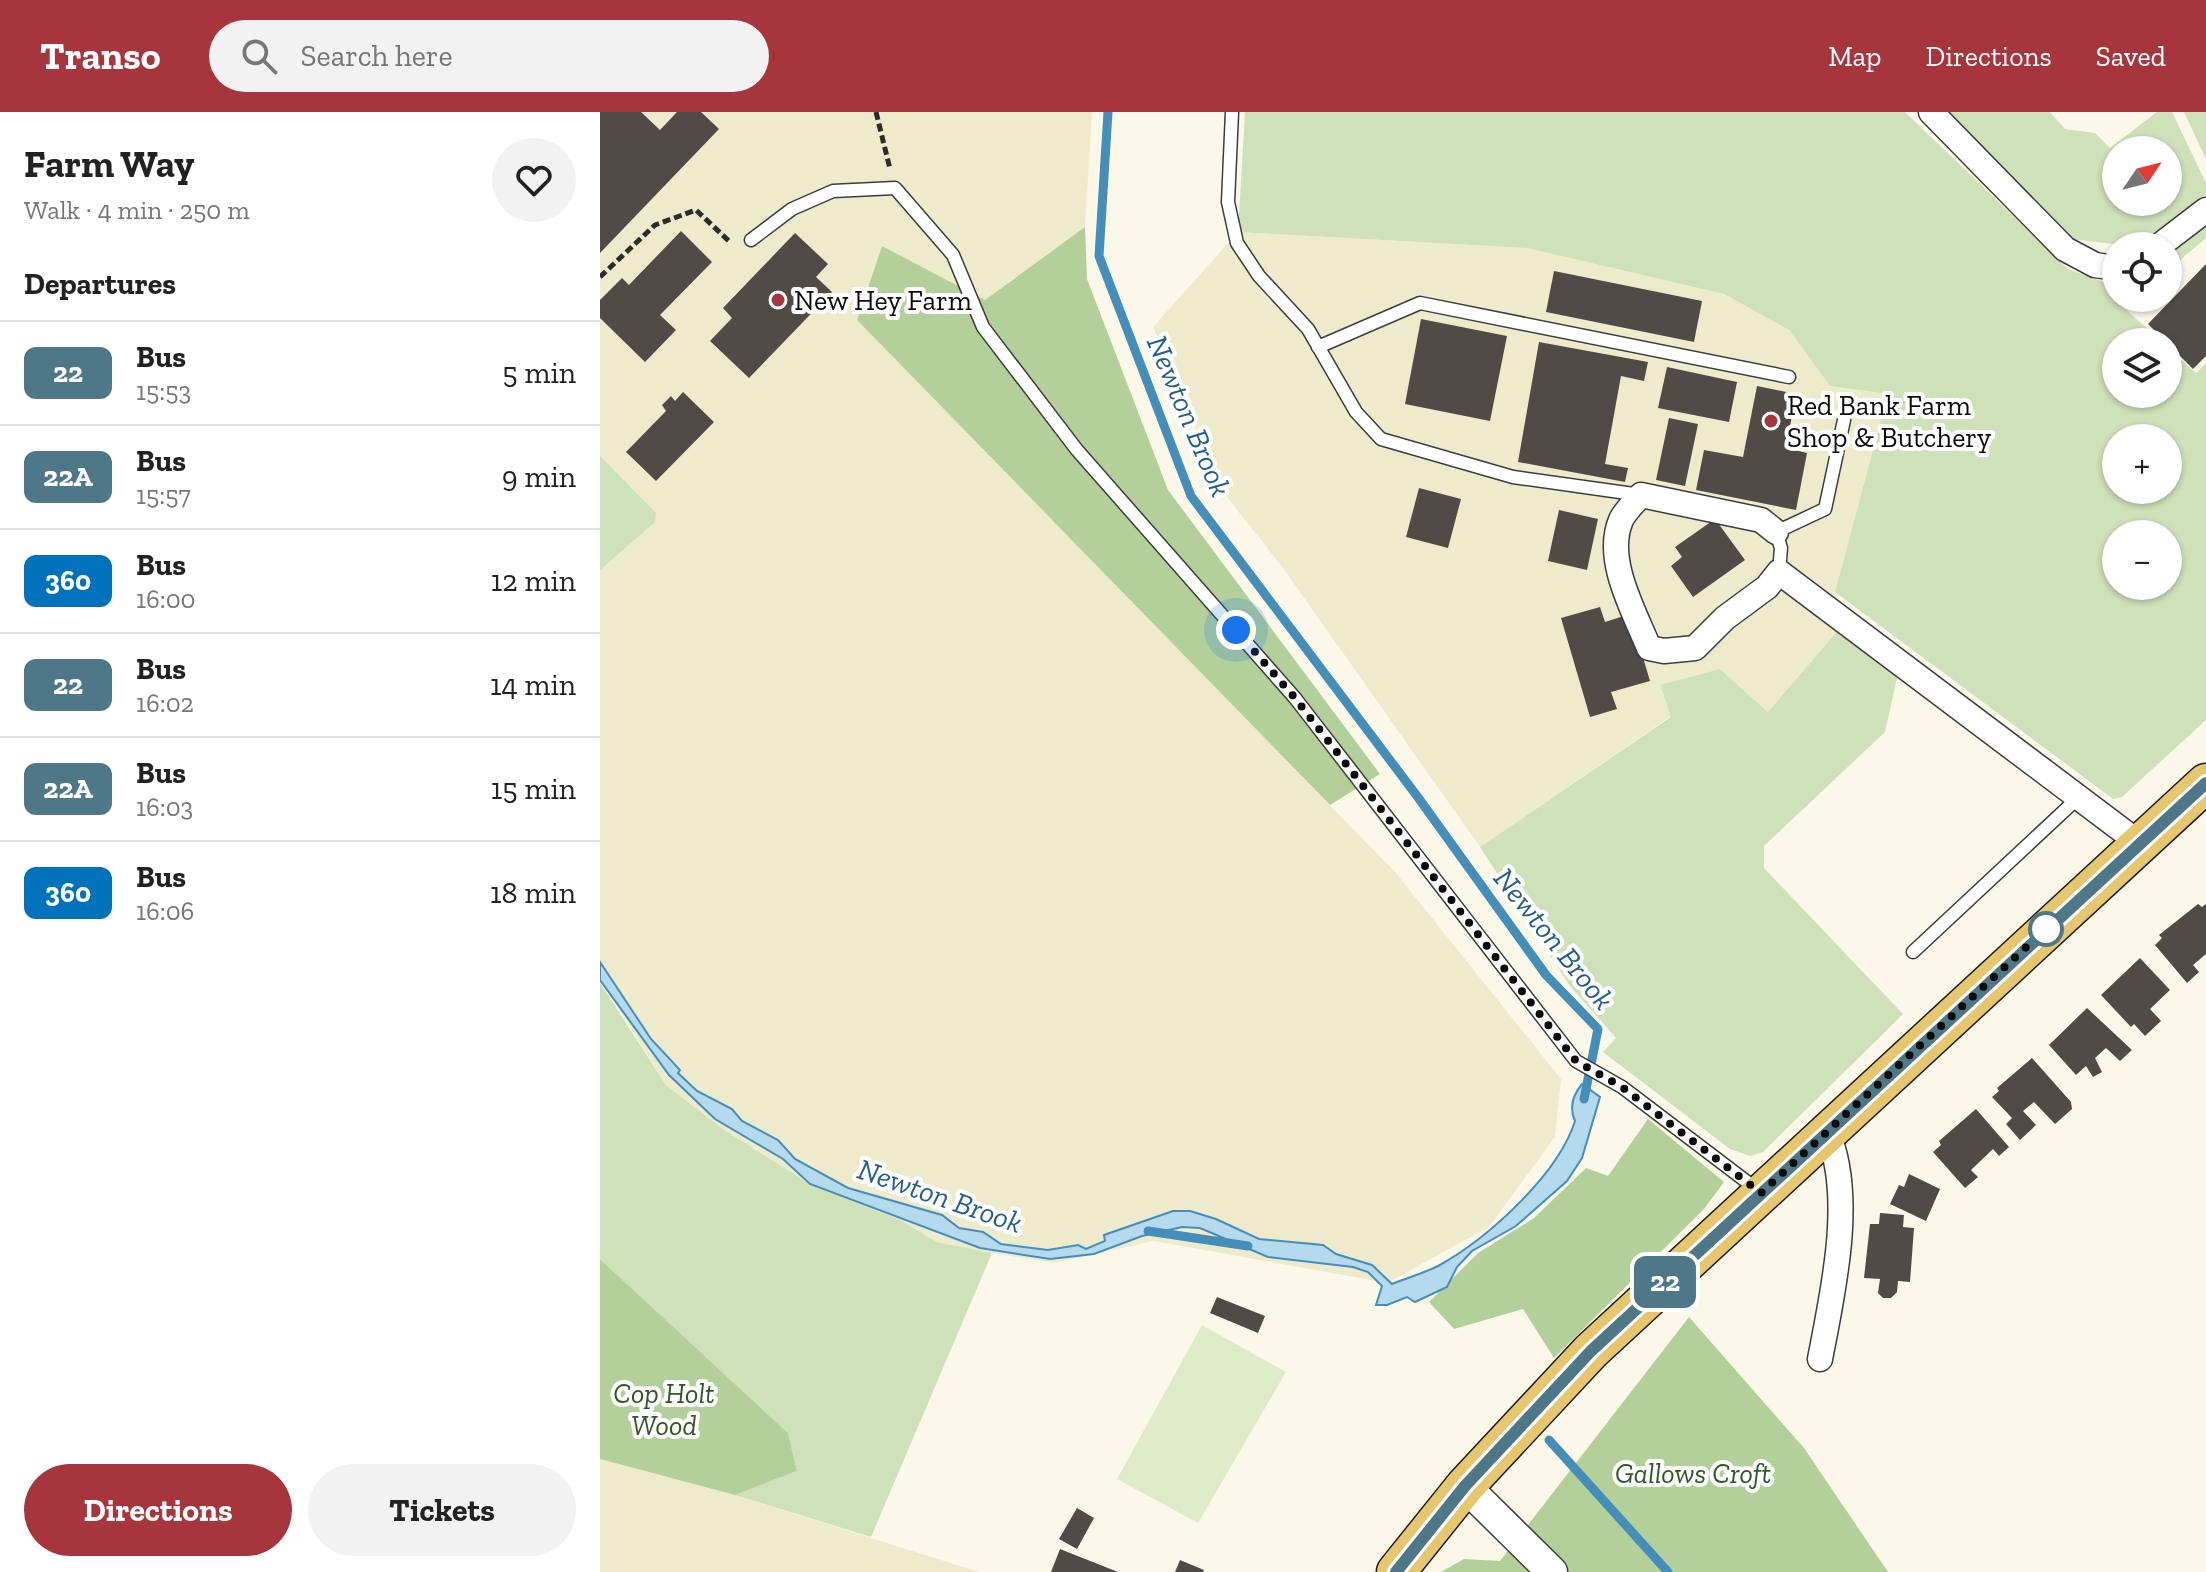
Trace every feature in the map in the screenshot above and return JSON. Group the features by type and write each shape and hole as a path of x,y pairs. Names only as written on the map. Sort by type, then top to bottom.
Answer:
{"main road":[{"path":"1396,1572 1465,1486 1591,1351 2206,783"}],"street":[{"path":"1931,112 2065,249 2102,266"},
{"path":"2177,232 2206,210"},
{"path":"1776,532 1761,520 1641,495 1622,517 1615,542 1626,593 1649,648 1664,651 1695,648 1725,618 1767,587 1779,572 2139,843"},
{"path":"1820,1359 1832,1297 1841,1184 1827,1132"},
{"path":"1465,1486 1552,1572"}],"lane":[{"path":"1232,112 1228,202 1237,243 1259,276 1291,306 1356,412 1381,439 1513,477 1641,495"},
{"path":"751,240 792,209 833,191 895,188 953,255 983,327 1077,450 1295,698 1576,1061 1622,1087 1761,1193"},
{"path":"1318,347 1420,303 1789,377"},
{"path":"1779,572 1781,548 1776,532 1825,509 1844,420"},
{"path":"1913,952 2079,797"}],"path":[{"path":"876,112 895,188"},
{"path":"600,277 655,225 696,210 738,250 751,240"}],"shaded area":[{"path":"600,112 1092,112 1085,227 985,300 882,246 857,320 1396,873 1561,1079 1555,1137 1489,1227 1387,1283 1154,1241 1055,1263 992,1253 937,1242 900,1220 811,1185 720,1127 666,1085 600,978"},
{"path":"1238,232 1527,248 1724,294 1789,330 1830,386 1888,394 1835,592 1841,627 1768,712 1720,669 1660,686 1671,716 1480,847 1283,568 1222,491 1153,327"},
{"path":"600,1459 735,1495 979,1572 600,1572"}],"green space":[{"path":"1245,112 1905,112 2068,269 2102,281 2102,312 2129,312 2146,328 2102,328 2102,408 2182,408 2182,360 2196,373 2206,363 2206,720 2122,797 2113,799 1835,592 1888,394 1830,386 1789,330 1724,294 1527,248 1238,232"},
{"path":"1917,112 2050,112 2065,129 2095,133 2102,140 2102,216 2181,216 2154,232 2102,232 2102,243 2071,239 1946,142"},
{"path":"2157,112 2172,112 2206,183 2206,201 2182,215 2182,136 2126,136"},
{"path":"2184,112 2206,112 2206,159"},
{"path":"2206,220 2206,238 2182,258 2182,237"},
{"path":"1085,227 1087,279 1168,490 1380,774 1330,805 857,320 882,246 985,300"},
{"path":"600,456 656,513 655,522 600,570"},
{"path":"1841,627 1898,673 1885,732 1764,846 1764,868 1903,1014 1763,1152 1750,1156 1730,1149 1603,1052 1616,1038 1570,986 1480,847 1671,717 1660,685 1720,669 1768,712"},
{"path":"600,983 666,1085 720,1127 811,1185 900,1220 937,1242 992,1253 871,1537 735,1495 797,1471 788,1433 600,1259"},
{"path":"1648,1119 1724,1182 1704,1209 1554,1358 1523,1309 1454,1329 1429,1302 1478,1253 1534,1218 1586,1168 1608,1176"},
{"name":"Cop Holt Wood","path":"600,1259 788,1433 797,1471 735,1495 600,1459"},
{"name":"Gallows Croft","path":"1689,1317 1804,1448 1888,1572 1441,1572 1464,1559 1500,1561"},
{"path":"1202,1325 1286,1372 1198,1523 1117,1479"}],"water":[{"path":"600,962 651,1039 697,1091 732,1109 742,1121 778,1140 795,1159 848,1188 942,1215 959,1228 983,1232 1001,1244 1048,1250 1078,1245 1086,1249 1105,1241 1104,1235 1173,1211 1190,1211 1259,1239 1323,1245 1336,1254 1372,1265 1392,1284 1438,1266 1478,1240 1518,1204 1553,1163 1575,1121 1573,1102 1582,1084 1600,1097 1582,1158 1567,1181 1516,1226 1472,1251 1457,1267 1447,1287 1415,1302 1407,1297 1387,1305 1376,1305 1382,1286 1368,1272 1353,1267 1268,1257 1200,1228 1182,1227 1142,1236 1094,1254 1050,1259 980,1248 810,1184 783,1159 715,1119 669,1075 600,980"}],"building":[{"path":"600,112 641,112 660,130 677,112 701,112 719,129 600,253"},
{"path":"681,231 712,262 660,315 676,330 645,362 600,318 600,300 622,278 629,285"},
{"name":"New Hey Farm","path":"795,233 828,264 816,277 832,292 749,378 710,341 732,318 723,308"},
{"path":"2206,264 2206,356 2193,369 2182,358 2182,328 2152,328 2148,324 2160,312 2182,312 2182,289"},
{"path":"1554,271 1702,301 1694,342 1546,312"},
{"path":"1421,319 1507,336 1490,421 1405,404"},
{"path":"1539,342 1648,362 1644,381 1621,376 1605,464 1628,468 1625,482 1518,462"},
{"path":"1667,367 1737,382 1729,422 1658,408"},
{"name":"Red Bank Farm Shop & Butchery","path":"1757,386 1796,394 1786,448 1807,453 1796,510 1696,490 1704,450 1743,457"},
{"path":"683,392 714,422 656,481 626,452 666,411 662,405 671,396 675,401"},
{"path":"1669,418 1698,424 1685,486 1656,480"},
{"path":"1419,488 1461,499 1448,548 1406,537"},
{"path":"1559,510 1598,519 1587,570 1548,561"},
{"path":"1715,519 1745,560 1693,597 1671,566 1682,557 1675,547"},
{"path":"1600,607 1605,622 1630,614 1650,681 1611,692 1617,709 1590,717 1561,618"},
{"path":"2198,904 2202,907 2206,904 2206,954 2193,965 2199,972 2187,983 2155,945 2162,938 2159,935"},
{"path":"2140,958 2170,990 2150,1009 2161,1021 2145,1036 2134,1024 2131,1027 2101,995"},
{"path":"2087,1008 2132,1050 2120,1061 2106,1048 2095,1058 2102,1072 2093,1077 2086,1066 2076,1075 2049,1045"},
{"path":"2032,1058 2071,1102 2072,1109 2055,1124 2034,1102 2023,1111 2036,1125 2020,1140 2006,1124 2012,1118 1992,1097 1999,1091 1997,1088"},
{"path":"1976,1109 2009,1147 1999,1156 1993,1149 1971,1170 1978,1177 1965,1188 1933,1152 1941,1145 1939,1141"},
{"path":"1909,1174 1940,1189 1926,1221 1890,1204 1899,1185 1904,1187"},
{"path":"1880,1213 1904,1215 1903,1227 1914,1228 1910,1282 1898,1281 1897,1292 1891,1298 1883,1298 1878,1293 1880,1279 1864,1278 1870,1224 1879,1224"},
{"path":"1217,1297 1265,1316 1258,1333 1210,1313"},
{"path":"1077,1508 1094,1518 1077,1549 1059,1539"},
{"path":"1060,1549 1118,1572 1051,1572"},
{"path":"1180,1560 1204,1570 1175,1572"}],"waterway":[{"name":"Newton Brook","path":"1108,112 1099,256 1191,496 1417,796 1546,975 1598,1029 1584,1099"},
{"name":"Newton Brook","path":"1148,1231 1248,1246"},
{"name":"Newton Brook","path":"1549,1440 1668,1572"}],"bus line":[{"name":"22","path":"1396,1572 1465,1486 1591,1351 2206,783"}],"place":[{"name":"New Hey Farm","path":"778,300"},
{"name":"Red Bank Farm Shop & Butchery","path":"1771,421"}],"route":[{"path":"1236,630 1295,698 1576,1061 1622,1087 1761,1193 2050,925 2046,929"}]}
